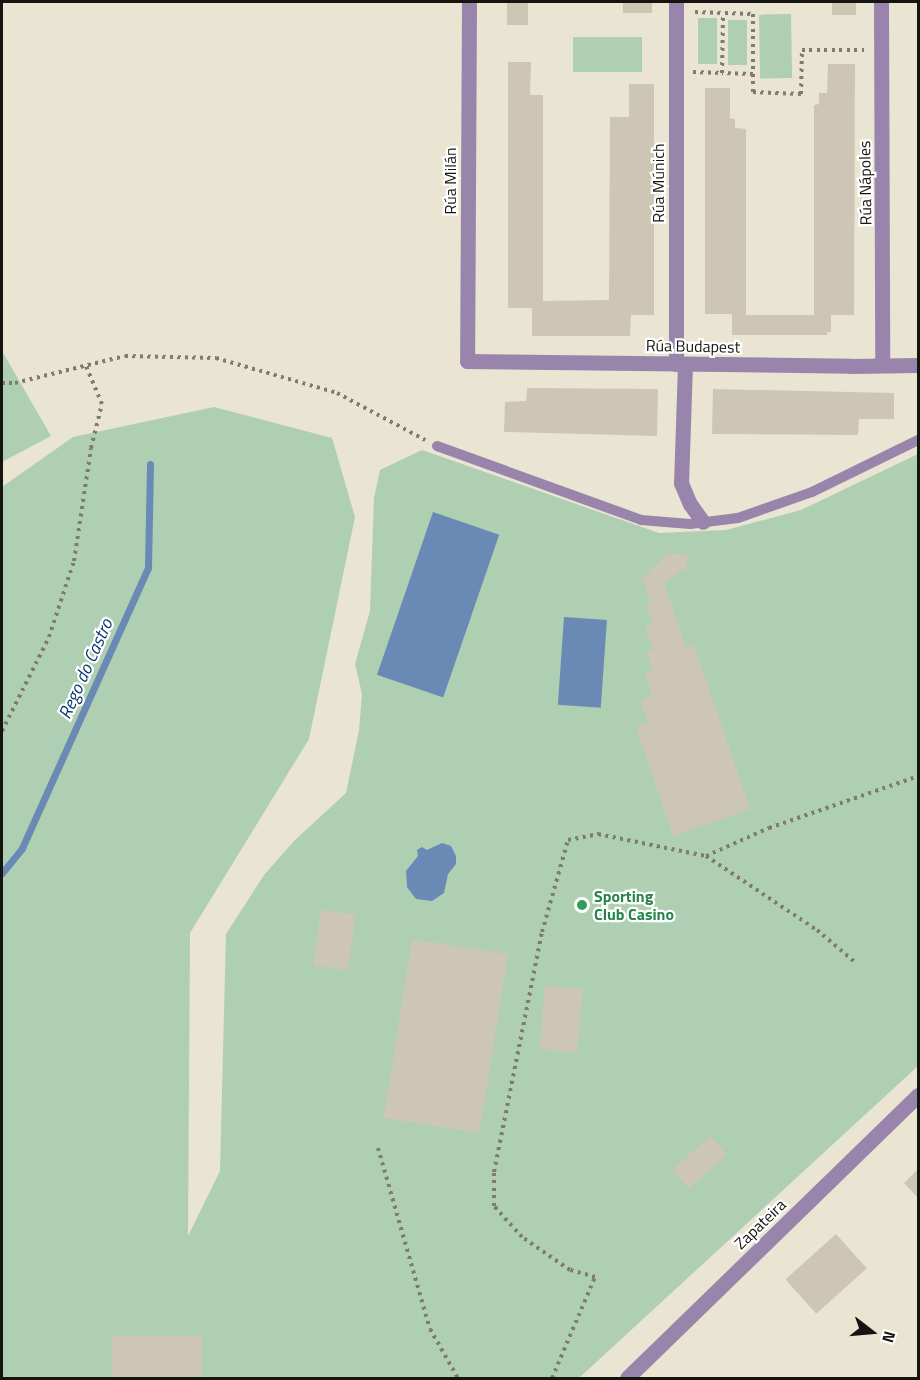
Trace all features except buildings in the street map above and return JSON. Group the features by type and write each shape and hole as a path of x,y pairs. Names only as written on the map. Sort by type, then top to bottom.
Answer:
{"street":[{"name":"Rúa Milán","path":"467,361 469,2"},
{"name":"Rúa Nápoles","path":"880,2 882,365"},
{"name":"Rúa Múnich","path":"676,6 681,483 690,504 703,522"},
{"name":"Rúa Budapest","path":"467,361 918,364"},
{"name":"Zapateira","path":"627,1378 918,1095"}],"lane":[{"path":"437,446 641,520 690,524 738,518 812,492 918,440"}],"path":[{"path":"676,6 723,13 753,14 753,92 801,94 802,50 881,50"},
{"path":"722,73 723,13"},
{"path":"676,72 753,74"},
{"path":"2,383 15,383 125,356 216,358 337,393 437,446"},
{"path":"2,731 49,637 74,561 91,448 102,404 86,365"},
{"path":"706,856 769,828 918,776"},
{"path":"552,1378 595,1276 570,1270 522,1237 494,1206 494,1172 542,932 568,840 598,834 706,856 818,930 856,963"},
{"path":"378,1148 430,1329 458,1378"}],"green space":[{"path":"791,14 792,78 760,79 759,15"},
{"path":"698,18 717,18 717,64 698,64"},
{"path":"728,20 747,20 747,65 728,65"},
{"path":"573,37 642,37 642,72 573,72"},
{"path":"2,351 51,436 2,462"},
{"name":"Sporting Club Casino","path":"214,407 332,438 355,517 309,739 190,933 188,1236 220,1171 226,934 264,875 295,840 346,793 359,730 362,694 355,664 370,611 374,498 380,470 422,450 659,533 726,530 801,510 918,454 918,1066 579,1378 2,1378 2,487 73,437"}],"water":[{"path":"433,512 499,535 443,697 377,675"},
{"path":"564,617 607,620 601,708 558,705"},
{"path":"442,843 451,846 456,856 456,864 448,874 444,893 432,901 416,899 407,887 406,871 418,856 417,850 422,847 427,850"}],"waterway":[{"name":"Rego do Castro","path":"2,873 22,848 148,568 150,464"}],"place":[{"name":"Sporting Club Casino","path":"582,905"}]}
